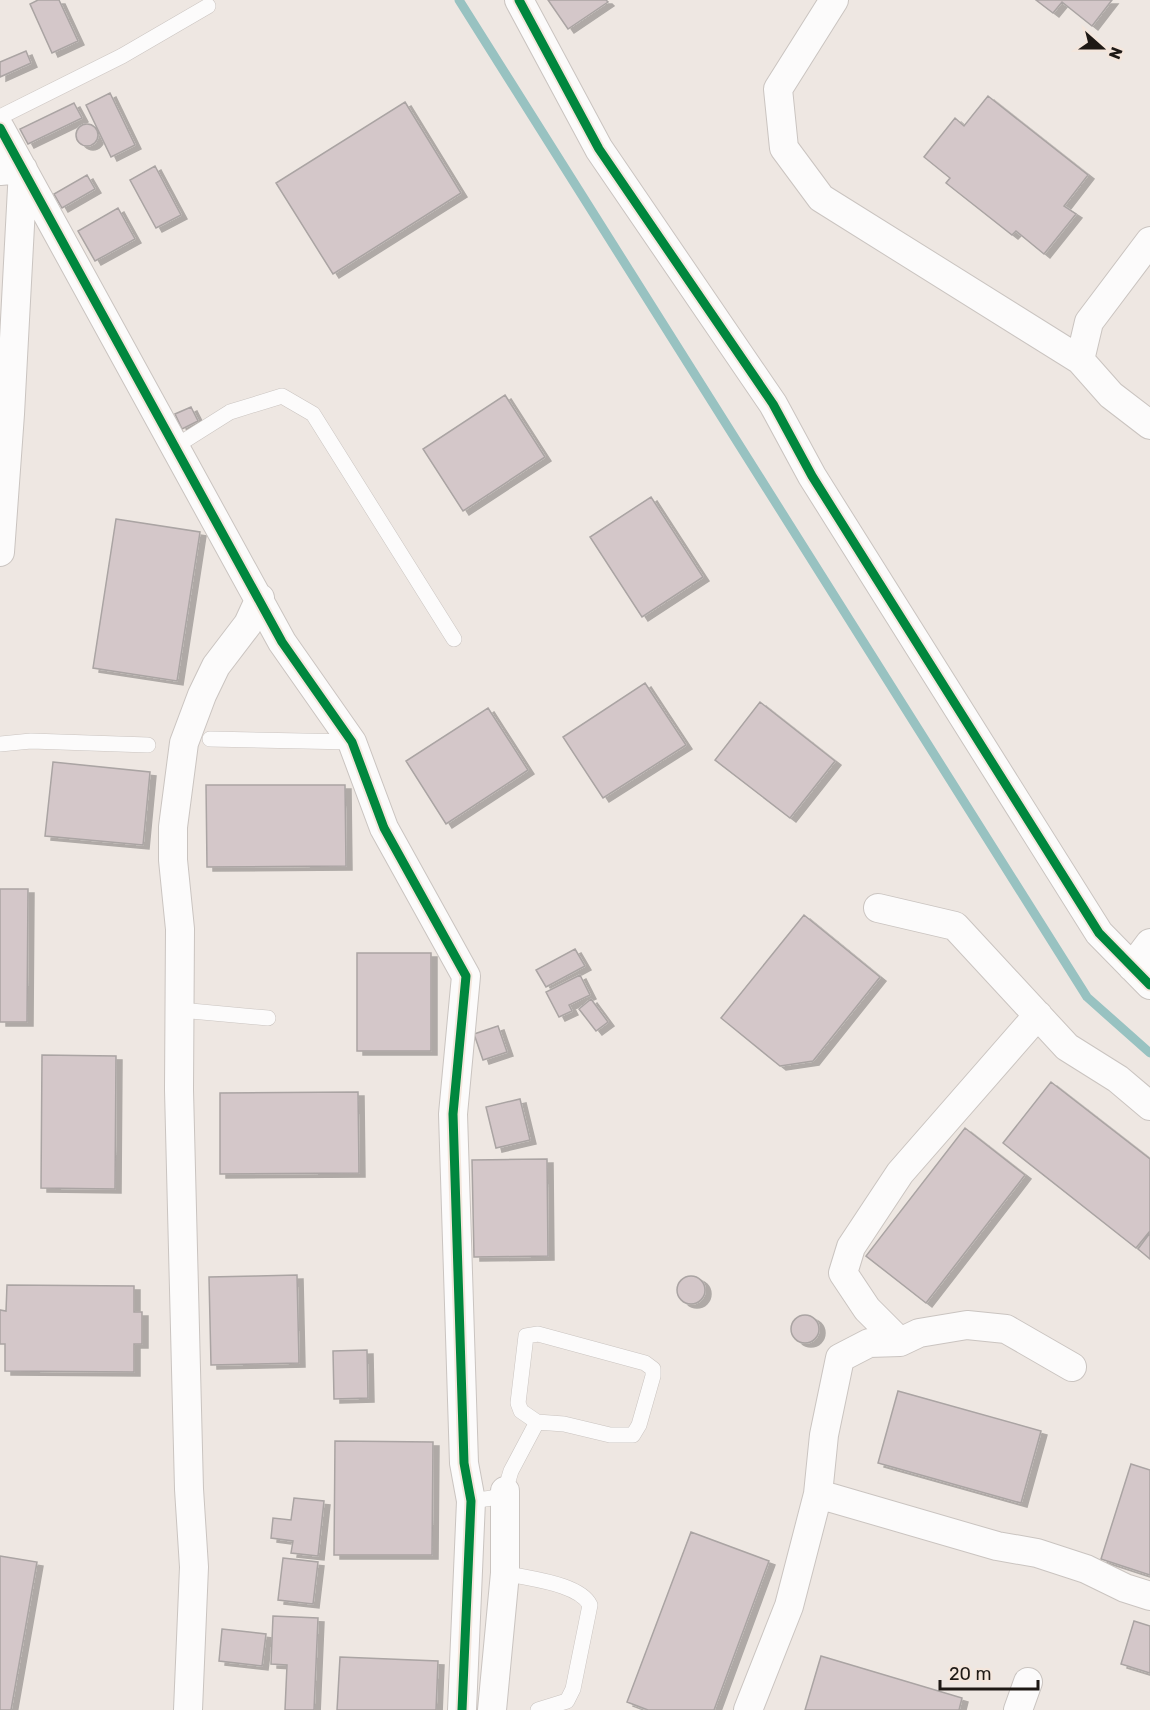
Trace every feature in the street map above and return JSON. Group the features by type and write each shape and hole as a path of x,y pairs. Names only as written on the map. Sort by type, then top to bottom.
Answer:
{"street":[{"path":"519,0 599,149 773,404 812,476 1100,933 1141,976"},
{"path":"834,0 778,89 784,148 820,198 1080,360 1111,394 1150,425"},
{"path":"0,128 11,170 10,414 0,552"},
{"path":"11,170 176,446 282,642 352,742 384,828 466,976 453,1114 464,1463 471,1501 462,1710"},
{"path":"1080,360 1089,322 1150,241"},
{"path":"188,1710 194,1567 189,1489 182,1224 180,929 173,860 173,827 184,743 216,666 248,624 260,598"},
{"path":"878,908 955,926 1067,1047 1118,1079 1150,1106"},
{"path":"1141,976 1150,944"},
{"path":"900,1342 867,1309 843,1273 851,1247 900,1173 1038,1015"},
{"path":"748,1710 789,1606 818,1494 824,1435 840,1358 869,1343 900,1342 918,1333 967,1325 1006,1329 1072,1367"},
{"path":"492,1710 505,1573 505,1491"},
{"path":"818,1494 997,1546 1037,1553 1086,1569 1125,1588 1150,1596"},
{"path":"1018,1710 1028,1682"}],"lane":[{"path":"0,117 122,56 208,6"},
{"path":"176,446 230,412 282,396 313,414 454,639"},
{"path":"210,739 352,742"},
{"path":"0,744 31,741 148,745"},
{"path":"180,1010 268,1018"},
{"path":"538,1334 645,1363 653,1369 639,1425 633,1435 610,1435 564,1424 537,1422 521,1411 518,1403 526,1336 538,1334"},
{"path":"471,1501 492,1498 505,1491 511,1471 537,1422"},
{"path":"505,1573 570,1588 586,1598 590,1605 573,1689 567,1701 538,1710"}],"building":[{"path":"38,0 59,0 78,41 52,53 30,4"},
{"path":"548,0 606,0 608,2 568,29"},
{"path":"1036,0 1112,0 1092,26 1062,2 1053,13"},
{"path":"26,51 31,63 0,77 0,62"},
{"path":"110,93 135,145 111,157 86,105"},
{"path":"988,96 1088,175 1064,206 1076,214 1044,254 1016,231 1012,235 946,183 950,178 924,157 955,118 964,126"},
{"path":"405,102 461,193 333,274 276,183"},
{"path":"74,103 82,118 28,144 20,129"},
{"path":"87,124 95,127 98,135 95,143 87,146 79,143 76,135 79,127"},
{"path":"155,166 181,215 156,228 130,180"},
{"path":"87,175 95,189 62,208 54,194"},
{"path":"118,208 135,239 95,261 78,231"},
{"path":"505,395 545,457 463,511 423,449"},
{"path":"191,407 198,421 182,429 175,414"},
{"path":"651,497 703,577 642,617 590,537"},
{"path":"116,519 200,532 177,681 93,668"},
{"path":"645,683 686,745 603,798 563,737"},
{"path":"760,702 835,761 790,818 715,760"},
{"path":"488,708 528,770 446,824 406,761"},
{"path":"53,762 150,772 143,845 45,836"},
{"path":"206,785 345,785 346,866 207,867"},
{"path":"0,889 28,889 27,1022 0,1022"},
{"path":"804,915 880,977 813,1061 780,1066 721,1018"},
{"path":"575,949 585,966 546,987 536,970"},
{"path":"357,953 431,953 431,1051 357,1051"},
{"path":"580,975 590,995 569,1005 572,1011 559,1017 546,992"},
{"path":"591,999 608,1022 596,1031 579,1009"},
{"path":"498,1026 507,1052 483,1060 474,1034"},
{"path":"42,1055 116,1056 115,1189 41,1188"},
{"path":"1051,1082 1150,1159 1150,1231 1136,1248 1003,1143"},
{"path":"358,1092 359,1173 220,1174 220,1093"},
{"path":"520,1099 530,1140 496,1148 486,1107"},
{"path":"965,1128 1025,1175 926,1303 866,1256"},
{"path":"547,1159 548,1256 474,1257 472,1160"},
{"path":"1150,1233 1150,1259 1138,1249"},
{"path":"297,1275 299,1363 211,1365 209,1277"},
{"path":"691,1276 701,1280 705,1290 701,1300 691,1304 681,1300 677,1290 681,1280"},
{"path":"7,1285 134,1286 134,1312 142,1312 142,1344 134,1344 134,1372 5,1371 5,1344 0,1344 0,1310 6,1311"},
{"path":"805,1315 815,1319 819,1329 815,1339 805,1343 795,1339 791,1329 795,1319"},
{"path":"367,1350 368,1398 334,1399 333,1351"},
{"path":"898,1391 1041,1431 1021,1503 878,1463"},
{"path":"335,1441 433,1442 432,1555 334,1555"},
{"path":"1131,1464 1150,1470 1150,1575 1101,1559"},
{"path":"294,1498 324,1501 318,1556 291,1553 293,1541 271,1538 273,1518 291,1520"},
{"path":"691,1532 769,1561 714,1710 648,1710 627,1702"},
{"path":"0,1556 37,1562 11,1710 0,1710"},
{"path":"283,1558 318,1562 313,1604 278,1600"},
{"path":"273,1616 318,1618 314,1710 285,1710 287,1665 271,1664"},
{"path":"1134,1621 1150,1626 1150,1673 1121,1664"},
{"path":"222,1629 266,1634 262,1666 219,1661"},
{"path":"821,1656 962,1698 959,1710 805,1710"},
{"path":"340,1657 438,1661 436,1710 337,1710"}],"waterway":[{"path":"459,0 1087,997 1150,1053"}],"cycle path":[{"path":"519,0 599,149 773,404 812,476 1099,933 1150,985"},
{"path":"0,128 282,642 352,742 384,828 466,976 453,1114 464,1463 471,1501 462,1710"}]}
